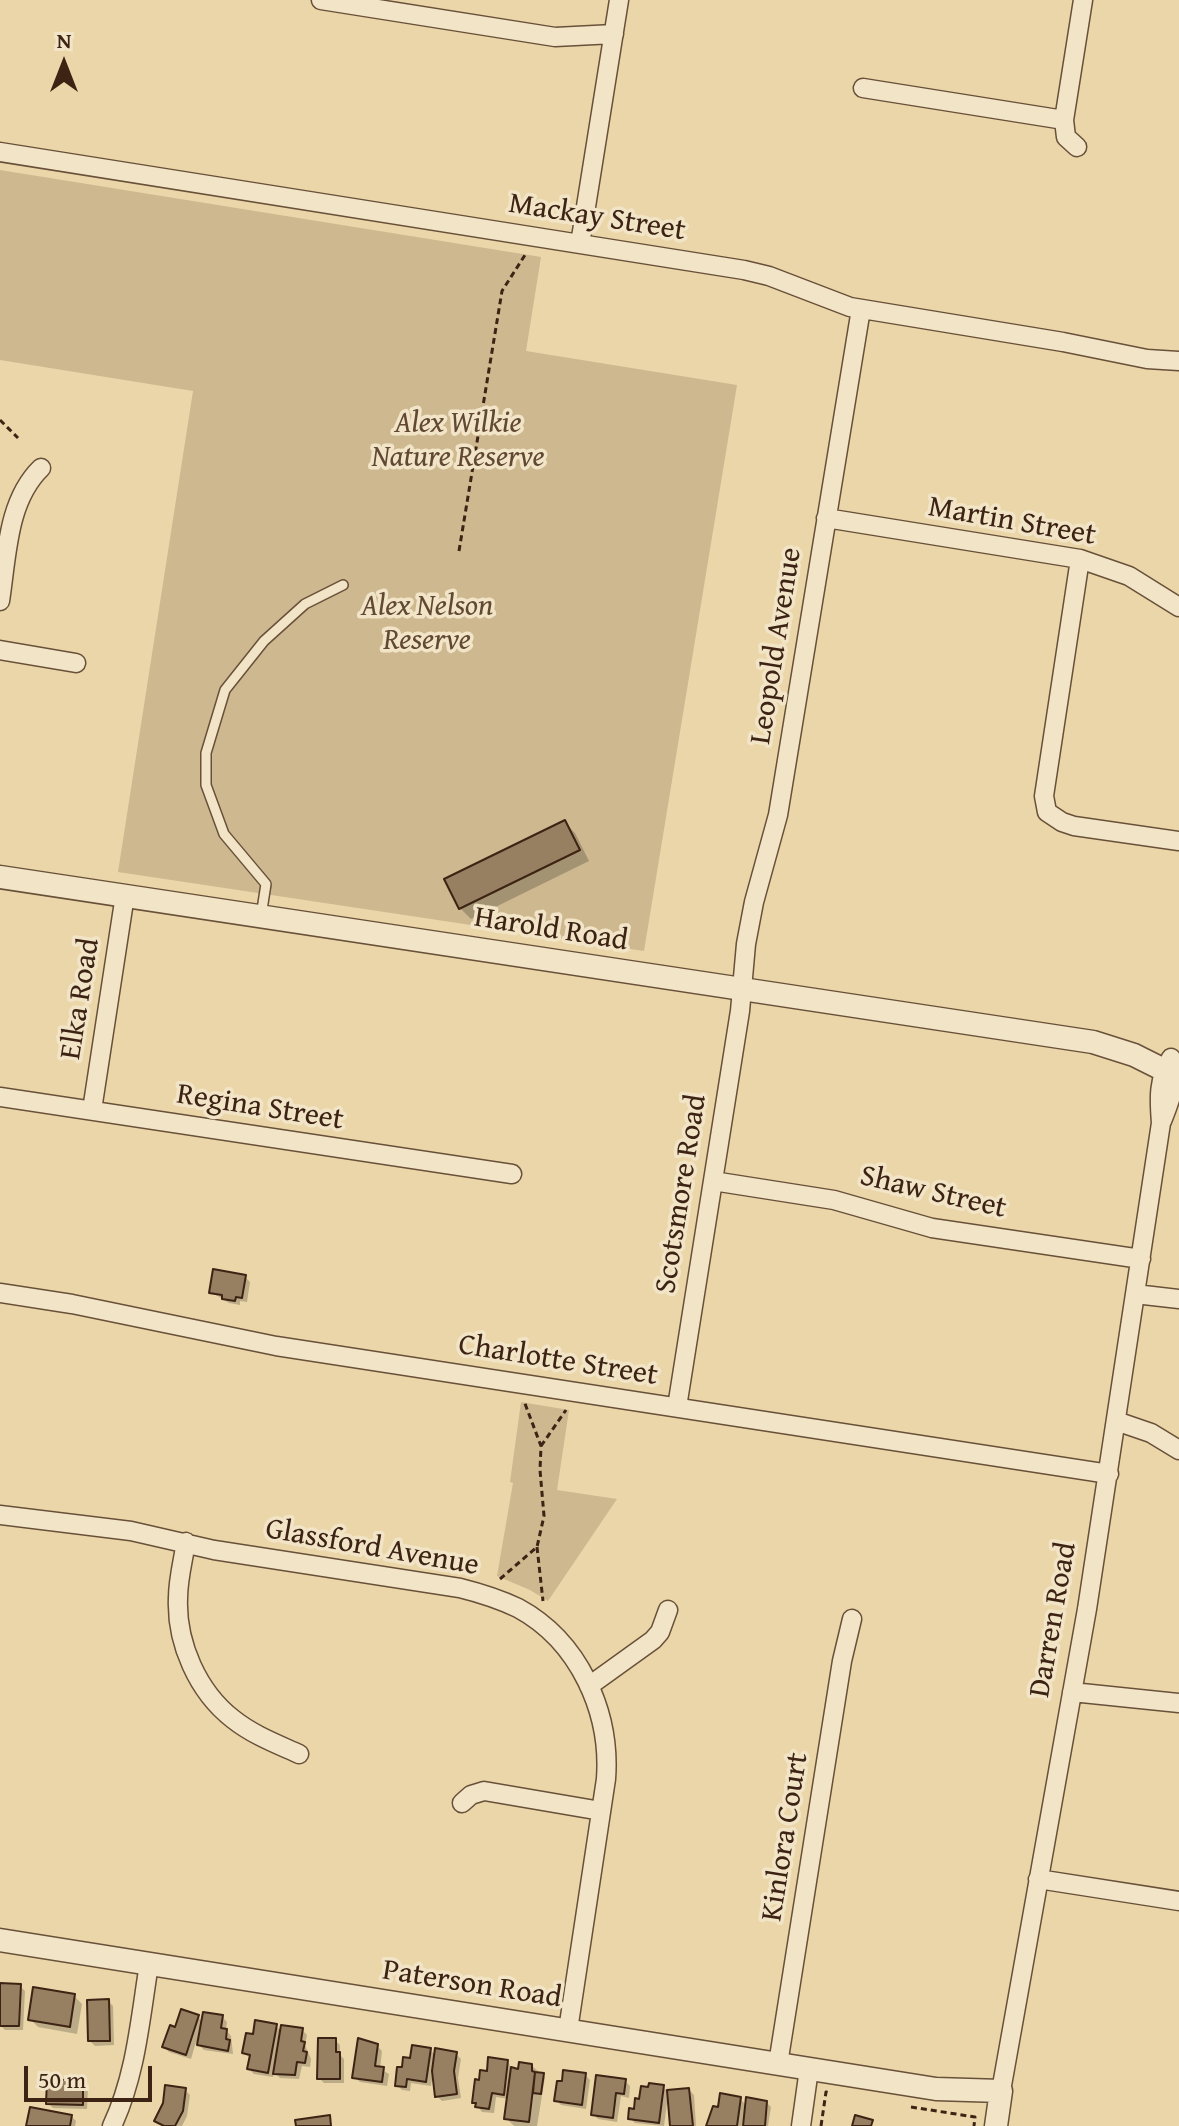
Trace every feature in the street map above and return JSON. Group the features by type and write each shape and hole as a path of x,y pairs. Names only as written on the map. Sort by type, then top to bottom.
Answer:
{"street":[{"path":"321,0 555,37 614,34"},
{"path":"580,244 619,0"},
{"path":"1077,147 1066,137 1064,120 1083,0"},
{"path":"863,88 1064,120"},
{"name":"Mackay Street","path":"0,152 761,273 839,304 861,309 1147,359 1179,361"},
{"name":"Leopold Avenue","path":"741,989 749,924 778,815 861,309"},
{"path":"0,601 17,505 29,480 41,468"},
{"name":"Martin Street","path":"826,518 1080,559 1129,576 1179,607"},
{"path":"1080,559 1044,796 1047,812 1053,818 1074,826 1179,841"},
{"path":"0,650 76,663"},
{"name":"Harold Road","path":"0,877 1093,1042 1135,1042 1174,1066"},
{"name":"Elka Road","path":"92,1110 125,895"},
{"name":"Scotsmore Road","path":"677,1407 741,989"},
{"name":"Darren Road","path":"999,2108 1109,1474 1161,1123 1171,1099 1174,1066"},
{"name":"Regina Street","path":"0,1097 512,1174"},
{"name":"Shaw Street","path":"713,1181 834,1200 932,1228 1141,1259"},
{"name":"Charlotte Street","path":"0,1293 72,1304 276,1346 1109,1474"},
{"path":"1135,1294 1179,1299"},
{"path":"1116,1421 1151,1433 1179,1450"},
{"name":"Glassford Avenue","path":"0,1515 131,1531 214,1550 460,1588 496,1598 530,1616 556,1637 589,1686 603,1721 607,1751 568,2030"},
{"path":"186,1542 178,1616 194,1670 215,1702 231,1718 251,1732 299,1754"},
{"path":"589,1686 653,1640 660,1632 668,1610"},
{"name":"Kinlora Court","path":"778,2064 840,1676 852,1619"},
{"path":"1072,1692 1179,1703"},
{"path":"462,1803 471,1795 484,1791 601,1811"},
{"path":"1038,1879 1179,1901"},
{"name":"Paterson Road","path":"0,1940 936,2089 999,2108"},
{"path":"112,2126 129,2085 149,1964"},
{"path":"801,2126 809,2069"}],"lane":[{"path":"261,916 266,884 224,834 206,785 206,753 225,690 264,641 305,604 343,585"}],"path":[{"path":"459,551 502,291 534,237"},
{"path":"0,420 18,438"},
{"path":"524,1401 541,1446 544,1516 537,1547 543,1601"},
{"path":"541,1446 568,1408"},
{"path":"500,1579 537,1547"},
{"path":"821,2126 826,2092 841,2095"},
{"path":"901,2105 975,2117 974,2126"}],"green space":[{"name":"Alex Nelson Reserve","path":"0,170 541,257 526,351 737,385 644,951 118,872 193,391 0,360"},
{"path":"521,1402 569,1410 557,1490 617,1499 548,1601 497,1576 513,1483 510,1482"}],"building":[{"path":"565,820 580,850 459,909 444,879"},
{"path":"213,1269 246,1275 242,1298 236,1297 235,1301 209,1293"},
{"path":"0,1983 21,1984 19,2026 0,2026"},
{"path":"33,1987 75,1994 70,2027 28,2020"},
{"path":"109,1999 110,2041 88,2041 87,2000"},
{"path":"181,2009 199,2015 186,2055 162,2047 170,2025 175,2027"},
{"path":"203,2012 223,2015 221,2028 227,2029 226,2039 230,2040 228,2051 197,2045"},
{"path":"255,2020 277,2024 268,2073 247,2069 250,2055 242,2053 246,2033 253,2034"},
{"path":"281,2025 303,2028 301,2041 305,2042 303,2051 307,2052 305,2063 297,2062 295,2075 273,2074"},
{"path":"318,2038 336,2038 336,2052 340,2052 340,2079 317,2079"},
{"path":"358,2038 378,2044 375,2066 384,2067 382,2082 352,2078"},
{"path":"412,2045 431,2048 426,2082 407,2079 406,2087 395,2086 397,2067 402,2067 403,2057 410,2058"},
{"path":"435,2048 457,2052 454,2071 457,2094 435,2097 432,2071"},
{"path":"488,2057 508,2060 504,2095 492,2093 489,2109 475,2107 476,2103 472,2103 475,2079 479,2080 480,2070 487,2071"},
{"path":"519,2062 532,2064 532,2071 535,2072 529,2122 504,2119 511,2067 518,2069"},
{"path":"563,2070 586,2073 582,2105 554,2101 557,2081 562,2081"},
{"path":"535,2072 544,2073 541,2094 533,2093"},
{"path":"596,2075 626,2079 624,2094 616,2093 613,2118 591,2115"},
{"path":"47,2079 83,2081 83,2105 46,2104"},
{"path":"649,2083 664,2085 659,2123 628,2119 629,2108 634,2109 641,2086 648,2087"},
{"path":"165,2085 186,2088 183,2111 175,2126 164,2126 154,2121 163,2103"},
{"path":"689,2088 693,2126 670,2126 667,2090"},
{"path":"720,2093 741,2097 737,2126 706,2126 713,2106 718,2107"},
{"path":"746,2097 767,2101 765,2126 743,2126"},
{"path":"30,2107 72,2115 70,2126 26,2126"},
{"path":"330,2115 331,2126 296,2126 295,2120"},
{"path":"855,2115 873,2120 871,2126 852,2126"}],"park label":[{"name":"Alex Wilkie Nature Reserve","path":"458,441"}]}
